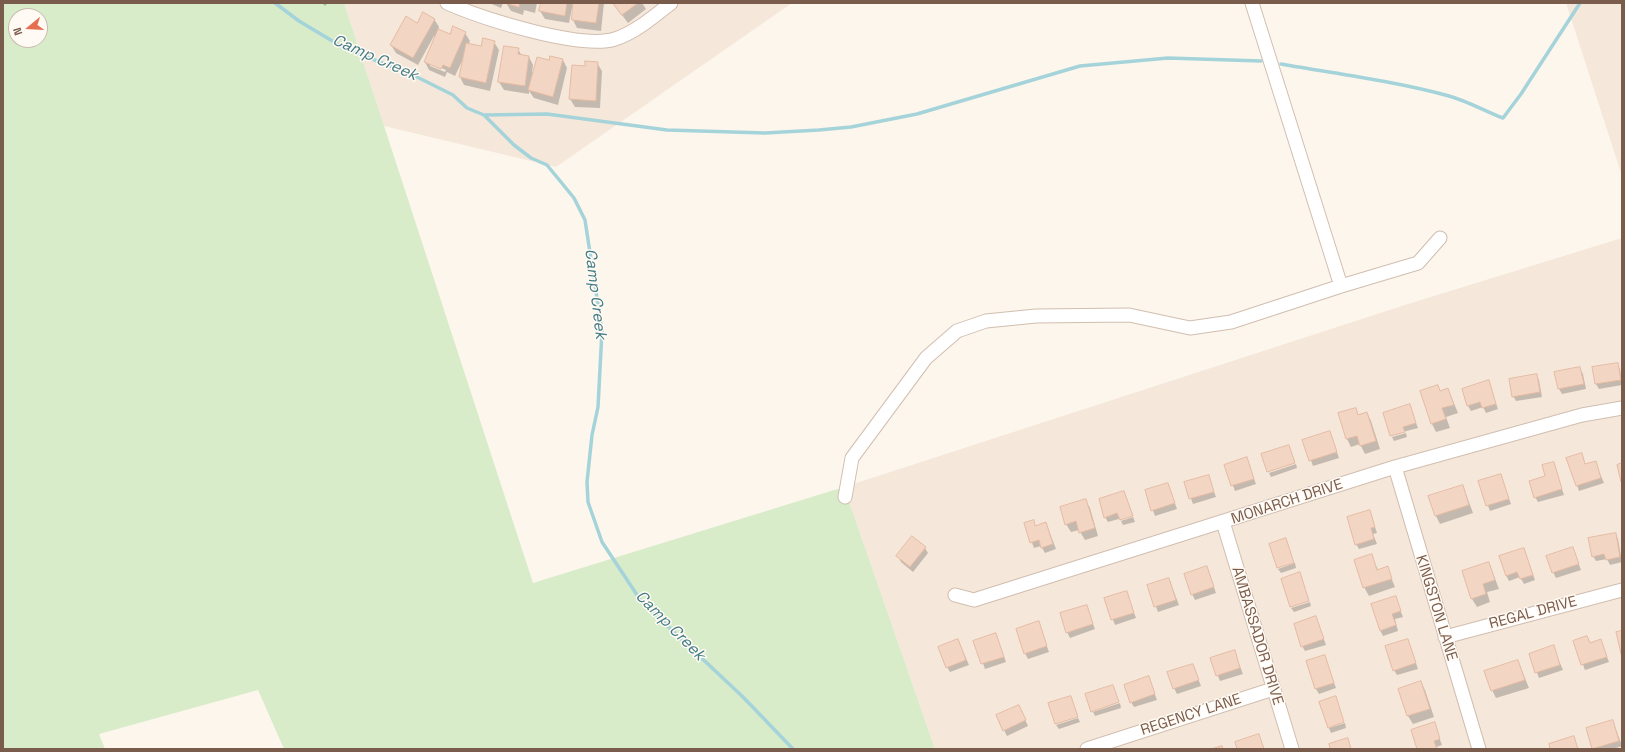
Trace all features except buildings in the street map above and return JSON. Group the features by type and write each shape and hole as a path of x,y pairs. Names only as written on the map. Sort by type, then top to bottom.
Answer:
{"street":[{"path":"447,3 487,18 571,40 593,42 614,39 633,31 671,3"},
{"path":"1252,3 1341,286"},
{"path":"845,498 852,458 926,358 957,331 986,321 1044,315 1129,315 1190,328 1232,322 1341,286 1418,263 1440,238"},
{"name":"MONARCH DRIVE","path":"955,595 974,600 1395,467 1582,415 1622,408"},
{"name":"KINGSTON LANE","path":"1395,467 1444,637 1479,749"},
{"name":"AMBASSADOR DRIVE","path":"1223,522 1292,749"},
{"name":"REGAL DRIVE","path":"1444,637 1622,590"},
{"name":"REGENCY LANE","path":"1087,749 1273,689"}],"shaded area":[{"path":"344,3 792,3 556,167 384,126"},
{"path":"1566,3 1622,3 1622,176"},
{"path":"1622,238 1622,749 935,749 844,487 1408,304"}],"green space":[{"path":"3,3 344,3 533,583 844,487 935,749 284,749 258,690 99,734 105,749 3,749"}],"waterway":[{"name":"Camp Creek","path":"275,3 299,21 344,48 413,75 453,95 467,108 484,115 514,145 531,158 547,165 574,198 585,220 602,331 598,407 592,435 587,482 588,502 602,542 641,601 743,697 793,749"},
{"path":"1281,64 1386,82 1428,91 1456,98 1503,118 1521,94 1580,3"},
{"path":"485,115 547,114 667,130 765,133 819,130 851,127 917,114 1080,66 1168,58 1261,61"}]}
